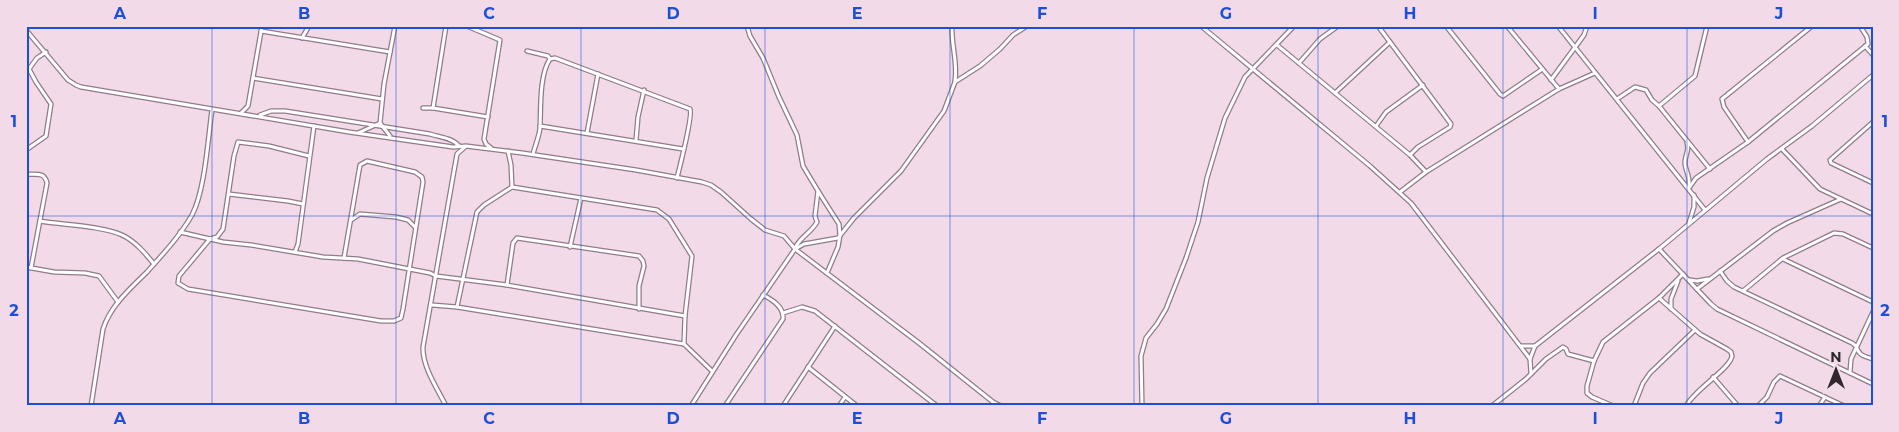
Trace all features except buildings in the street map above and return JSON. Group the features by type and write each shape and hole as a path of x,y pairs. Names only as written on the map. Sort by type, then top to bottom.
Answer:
{"street":[{"path":"302,38 309,26"},
{"path":"391,137 380,123 382,99 395,26"},
{"path":"433,108 446,26"},
{"path":"467,26 500,40 484,139 482,143 473,147"},
{"path":"747,26 797,135 803,166 839,224 838,248 827,273"},
{"path":"795,249 804,244 836,239 840,236 854,218 900,171 944,112 955,82 957,63 952,38 952,26"},
{"path":"955,82 980,66 1013,35 1027,26"},
{"path":"1200,26 1400,192 1418,210 1530,359"},
{"path":"1288,26 1294,26"},
{"path":"1142,406 1141,356 1146,338 1157,324 1171,296 1198,222 1207,178 1225,118 1245,77 1294,26"},
{"path":"1299,63 1320,39 1338,26"},
{"path":"1378,26 1451,124 1450,127 1418,147 1410,155"},
{"path":"1446,26 1503,96 1541,70"},
{"path":"1507,26 1541,70 1559,89"},
{"path":"1558,26 1705,210"},
{"path":"1551,80 1584,35 1587,26"},
{"path":"1660,106 1695,76 1707,26"},
{"path":"1748,142 1724,107 1722,99 1812,26"},
{"path":"1689,188 1696,178 1748,142 1866,46 1868,41 1860,26"},
{"path":"390,52 302,38 262,28 248,106 249,111 255,115 286,111 430,134 457,142 459,146"},
{"path":"26,30 68,80 76,85 212,110 255,115 357,133 453,147 466,146 533,154 636,170 711,185 765,230 784,236 795,249 919,343 992,404 1001,406"},
{"path":"1335,93 1390,42"},
{"path":"1277,45 1376,126 1410,155 1426,172"},
{"path":"1866,46 1873,56"},
{"path":"527,51 548,56 550,59 555,58 644,90 690,109 691,117 678,178"},
{"path":"26,150 46,136 51,104 29,69 37,58 46,52"},
{"path":"533,154 540,126 539,111 544,74 550,59"},
{"path":"1400,192 1426,172 1559,89 1595,72"},
{"path":"586,133 598,74"},
{"path":"1531,373 1530,359 1536,346 1873,75"},
{"path":"253,78 382,99"},
{"path":"1376,126 1386,112 1422,85"},
{"path":"1617,99 1632,88 1639,87 1646,90 1652,100 1660,106 1710,169"},
{"path":"636,140 638,117 644,90"},
{"path":"240,113 248,106"},
{"path":"423,108 488,117"},
{"path":"91,406 103,329 107,317 180,232 196,206 212,110"},
{"path":"1873,122 1830,160 1831,163 1873,183"},
{"path":"357,133 380,123"},
{"path":"295,252 298,244 314,126"},
{"path":"540,126 683,148"},
{"path":"484,139 486,144 492,149"},
{"path":"1686,140 1689,151 1685,164 1690,175 1689,188"},
{"path":"309,156 270,146 238,142 234,156 223,229 220,234 210,239 177,280 180,285 213,293 381,321 394,321 401,318 422,177 415,172 367,161 360,165 344,258"},
{"path":"446,406 425,365 423,356 458,154 466,146"},
{"path":"453,147 458,154"},
{"path":"1782,149 1820,189 1873,214"},
{"path":"508,151 512,187"},
{"path":"26,174 41,174 45,177 47,183 31,268"},
{"path":"458,307 477,212 484,205 512,187 657,210 669,219 692,256 685,316 684,344"},
{"path":"691,406 712,371 800,239 810,232 817,222 815,216 818,192"},
{"path":"229,194 303,204"},
{"path":"1689,224 1694,207 1694,195"},
{"path":"570,247 581,198"},
{"path":"1697,289 1780,227 1841,199"},
{"path":"351,220 356,216 368,214 405,219 415,227"},
{"path":"40,221 105,230 122,235 144,252 154,264"},
{"path":"180,232 210,239 344,258 409,269 436,276 507,285 685,316"},
{"path":"1743,291 1783,258 1838,232 1873,248"},
{"path":"507,285 513,243 517,238 639,256 644,266 640,286 639,309"},
{"path":"1659,249 1711,304 1729,316 1873,384"},
{"path":"1783,258 1873,302"},
{"path":"26,267 54,272 85,273 99,276 118,302"},
{"path":"1720,271 1727,281 1743,291 1856,346 1862,356 1873,359"},
{"path":"1613,406 1587,394 1587,386 1594,361 1603,342 1660,298 1683,274"},
{"path":"1687,279 1698,281 1710,278"},
{"path":"1671,309 1671,299 1678,280"},
{"path":"763,295 776,304 784,313"},
{"path":"1660,298 1695,330 1731,352 1732,361 1729,365 1713,377 1686,406"},
{"path":"432,304 684,344 712,371"},
{"path":"784,313 806,307 820,314 937,406"},
{"path":"1850,372 1851,359 1873,312"},
{"path":"725,406 783,319 784,313"},
{"path":"783,406 834,326"},
{"path":"1634,406 1643,383 1650,373 1695,330"},
{"path":"1520,345 1536,346"},
{"path":"1492,406 1546,359 1563,347 1568,354 1594,361"},
{"path":"808,367 857,406"},
{"path":"1758,406 1767,397 1774,382 1780,376 1844,406"},
{"path":"1713,377 1738,406"},
{"path":"1819,406 1825,396"},
{"path":"840,406 845,397"}]}
